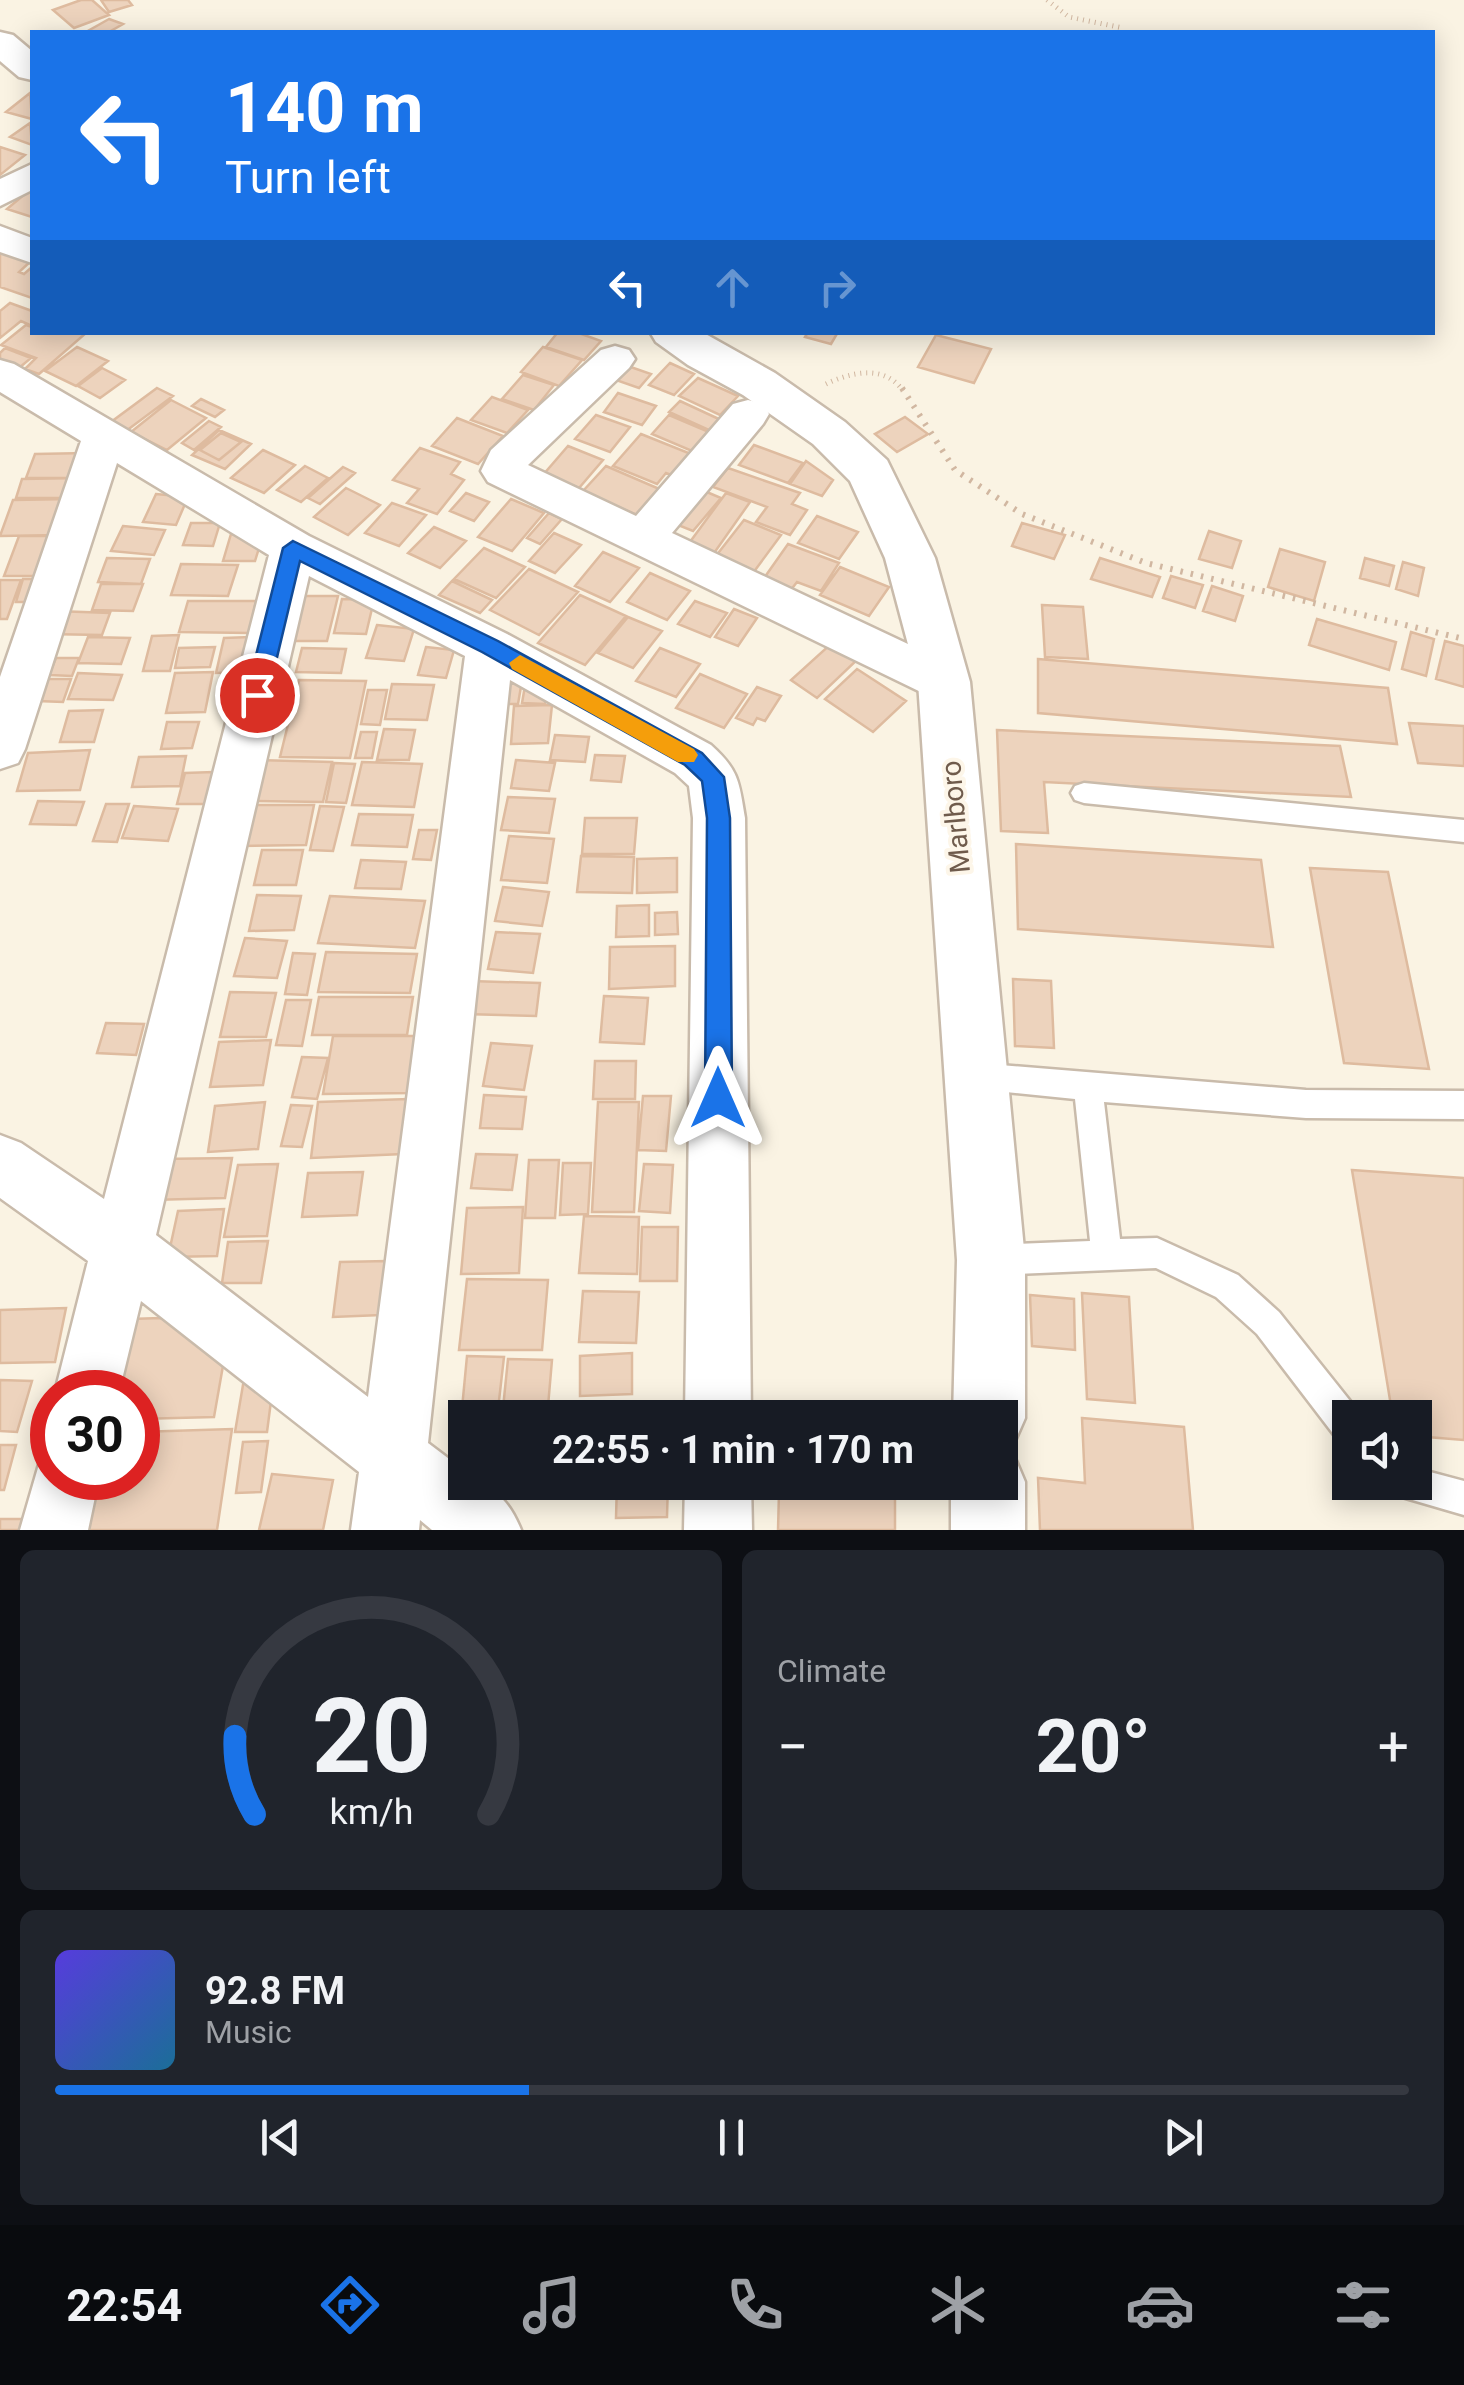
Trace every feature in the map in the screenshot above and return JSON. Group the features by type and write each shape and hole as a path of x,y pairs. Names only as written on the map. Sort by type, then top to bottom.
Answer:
{"street":[{"path":"0,42 30,67"},
{"path":"0,195 30,177"},
{"path":"0,238 30,250"},
{"name":"Marlboro","path":"677,335 830,433 870,472 910,558 944,682 991,1260 989,1400"},
{"path":"615,359 506,461 503,471 944,682"},
{"path":"0,374 293,548 490,646 694,759 713,777 718,818 718,1400"},
{"path":"642,538 748,414"},
{"path":"0,749 14,656 104,437"},
{"path":"92,1370 293,548"},
{"path":"385,1530 490,646"},
{"path":"0,1163 122,1248 487,1530"},
{"path":"54,1530 61,1500"},
{"path":"718,1500 718,1530"},
{"path":"988,1500 988,1530"}],"lane":[{"path":"1084,793 1464,831"},
{"path":"976,1076 1306,1104 1464,1105"},
{"path":"1088,1087 1108,1254"},
{"path":"991,1260 1156,1253 1226,1286 1268,1323 1332,1405"},
{"path":"1432,1489 1464,1498"}],"path":[{"path":"1048,0 1069,17 1123,28"},
{"path":"840,377 873,372 889,377 907,396 955,470 1022,514 1051,527 1146,564 1464,640"}],"building":[{"path":"92,0 109,15 74,28 53,10"},
{"path":"101,0 128,0 132,5 109,12"},
{"path":"109,19 123,24 112,30 90,30"},
{"path":"30,93 30,118 6,112"},
{"path":"30,123 30,144 10,137"},
{"path":"0,147 25,155 0,175"},
{"path":"30,190 30,216 7,209"},
{"path":"4,251 30,259 19,272 24,274 30,269 30,297 0,287 0,254"},
{"path":"10,303 30,310 30,325 21,321 0,338 0,311"},
{"path":"26,325 30,326 30,335 84,335 39,374 25,369 36,358 1,345"},
{"path":"556,335 584,335 601,341 584,360 546,347"},
{"path":"806,335 836,335 831,344"},
{"path":"936,335 991,349 974,383 918,367"},
{"path":"77,347 108,361 76,386 45,371"},
{"path":"543,347 582,360 559,386 521,372"},
{"path":"5,348 31,358 13,373 0,368 0,353"},
{"path":"670,363 694,374 674,395 649,385"},
{"path":"625,365 651,374 639,388 613,379"},
{"path":"102,368 125,380 100,398 78,386"},
{"path":"523,375 554,385 534,410 502,399"},
{"path":"698,378 738,396 720,415 679,396"},
{"path":"157,388 173,396 126,431 111,422"},
{"path":"618,393 656,406 642,425 604,412"},
{"path":"492,397 528,410 507,433 471,420"},
{"path":"201,399 224,410 215,417 192,406"},
{"path":"171,400 206,418 167,450 131,432"},
{"path":"680,401 721,420 711,431 669,412"},
{"path":"596,415 630,427 610,452 575,439"},
{"path":"669,415 709,432 692,451 652,434"},
{"path":"905,417 928,434 897,452 875,434"},
{"path":"457,418 503,436 478,464 432,446"},
{"path":"209,421 221,427 194,450 182,443"},
{"path":"219,430 251,444 225,469 192,455"},
{"path":"221,433 241,442 219,460 200,450"},
{"path":"641,434 696,456 677,477 666,473 657,484 613,466"},
{"path":"754,445 803,463 788,483 739,465"},
{"path":"568,446 603,460 579,488 543,475"},
{"path":"420,448 460,462 451,474 464,480 437,514 407,503 419,489 393,480"},
{"path":"263,450 295,465 264,493 231,478"},
{"path":"87,453 79,478 26,478 35,454"},
{"path":"806,461 833,480 822,496 790,484"},
{"path":"305,466 328,478 301,502 277,490"},
{"path":"606,466 664,491 641,517 583,491"},
{"path":"343,467 355,473 320,504 308,498"},
{"path":"728,468 800,493 792,504 807,510 790,535 756,522 767,507 713,487"},
{"path":"82,478 76,498 16,498 22,479"},
{"path":"346,488 380,505 348,535 314,517"},
{"path":"702,490 721,498 693,531 673,523"},
{"path":"466,493 489,502 474,521 450,511"},
{"path":"726,493 750,502 712,556 687,546"},
{"path":"156,494 188,497 176,525 143,522"},
{"path":"71,499 59,535 0,536 13,500"},
{"path":"511,499 544,513 512,551 478,537"},
{"path":"392,503 426,515 399,546 365,533"},
{"path":"549,513 562,519 540,544 527,538"},
{"path":"817,516 858,532 839,559 798,543"},
{"path":"744,520 781,535 750,577 712,561"},
{"path":"191,523 220,523 213,546 183,545"},
{"path":"1022,523 1065,535 1054,559 1012,546"},
{"path":"123,526 165,530 154,555 111,551"},
{"path":"434,527 466,541 440,568 408,553"},
{"path":"1209,531 1241,541 1232,568 1199,559"},
{"path":"554,533 581,545 555,573 529,561"},
{"path":"231,534 263,535 255,561 223,561"},
{"path":"19,536 53,536 39,576 4,576"},
{"path":"788,544 839,563 821,591 797,582 790,591 762,581"},
{"path":"484,548 525,567 496,598 454,579"},
{"path":"1280,549 1325,562 1314,601 1268,587"},
{"path":"603,552 639,568 610,602 575,586"},
{"path":"107,558 150,559 141,584 98,582"},
{"path":"1100,558 1160,577 1152,597 1091,579"},
{"path":"1365,558 1394,566 1389,586 1360,578"},
{"path":"1403,562 1424,568 1418,596 1396,589"},
{"path":"181,564 238,565 228,596 171,595"},
{"path":"840,567 889,587 869,616 820,595"},
{"path":"529,569 578,592 539,635 490,610"},
{"path":"650,573 690,591 667,620 627,602"},
{"path":"1171,576 1203,585 1195,608 1163,598"},
{"path":"23,579 44,579 36,602 16,602"},
{"path":"0,580 21,580 7,619 0,619"},
{"path":"452,581 492,600 480,613 439,595"},
{"path":"101,584 143,584 133,611 92,610"},
{"path":"1212,586 1243,596 1235,621 1203,611"},
{"path":"580,595 626,616 585,665 538,643"},
{"path":"299,596 338,596 327,641 288,641"},
{"path":"342,599 374,600 366,634 334,633"},
{"path":"188,601 256,601 249,633 179,632"},
{"path":"695,601 727,613 710,637 678,624"},
{"path":"1042,605 1083,607 1088,659 1045,657"},
{"path":"734,609 757,618 738,646 715,637"},
{"path":"55,611 110,613 102,635 46,634"},
{"path":"628,617 662,631 633,668 598,653"},
{"path":"1317,619 1396,642 1389,670 1309,645"},
{"path":"377,625 414,629 404,661 366,658"},
{"path":"1411,632 1434,639 1426,676 1402,669"},
{"path":"179,635 170,671 143,671 152,636"},
{"path":"88,637 130,638 121,664 78,663"},
{"path":"250,637 243,672 216,673 224,638"},
{"path":"1445,641 1464,646 1464,687 1436,679"},
{"path":"833,642 859,658 817,698 791,680"},
{"path":"215,647 210,667 175,668 179,648"},
{"path":"426,647 454,650 446,678 418,675"},
{"path":"302,648 346,649 341,673 296,672"},
{"path":"660,648 700,664 676,697 636,681"},
{"path":"56,658 79,658 72,676 49,675"},
{"path":"1038,659 1388,688 1397,744 1038,713"},
{"path":"857,669 906,701 873,732 825,699"},
{"path":"213,672 205,712 166,713 175,673"},
{"path":"78,673 122,675 113,700 68,699"},
{"path":"502,674 523,675 518,704 497,704"},
{"path":"700,674 747,694 724,728 676,708"},
{"path":"46,679 71,679 63,702 38,701"},
{"path":"299,680 366,681 350,758 280,757"},
{"path":"526,680 548,681 545,704 522,703"},
{"path":"392,684 434,685 427,720 385,719"},
{"path":"757,687 781,696 765,721 757,718 753,725 736,718"},
{"path":"368,690 387,690 380,725 361,724"},
{"path":"552,705 548,743 511,744 514,706"},
{"path":"103,710 94,742 60,742 69,711"},
{"path":"167,722 199,722 192,748 161,749"},
{"path":"1409,723 1464,726 1464,766 1418,763"},
{"path":"384,729 415,730 409,760 377,760"},
{"path":"997,730 1340,746 1351,797 1044,782 1048,833 1001,831"},
{"path":"361,732 377,732 372,758 355,758"},
{"path":"555,735 589,737 585,762 550,760"},
{"path":"90,750 80,790 17,791 28,753"},
{"path":"595,755 625,756 621,782 591,780"},
{"path":"186,756 180,786 132,787 139,757"},
{"path":"256,760 332,762 323,802 245,801"},
{"path":"516,760 555,763 549,791 511,788"},
{"path":"362,762 422,764 414,807 352,805"},
{"path":"334,763 355,764 346,803 326,802"},
{"path":"213,772 207,804 177,804 185,773"},
{"path":"508,797 555,799 549,833 501,830"},
{"path":"38,801 84,802 76,825 30,824"},
{"path":"106,804 129,804 117,842 93,841"},
{"path":"246,805 314,805 306,845 236,846"},
{"path":"134,806 178,809 168,841 122,838"},
{"path":"320,806 344,807 333,851 310,850"},
{"path":"359,814 413,815 407,847 352,845"},
{"path":"585,818 637,818 634,854 582,854"},
{"path":"419,830 437,830 431,860 413,859"},
{"path":"509,836 554,839 547,883 501,880"},
{"path":"1016,844 1261,860 1273,947 1018,929"},
{"path":"262,850 303,850 296,885 254,885"},
{"path":"581,856 634,857 632,893 577,892"},
{"path":"677,858 677,892 637,893 637,859"},
{"path":"361,860 406,862 401,889 355,888"},
{"path":"1310,868 1388,872 1429,1069 1344,1063"},
{"path":"503,887 549,892 542,926 495,921"},
{"path":"257,895 301,896 294,930 249,931"},
{"path":"330,896 425,901 415,948 318,943"},
{"path":"649,905 649,936 616,937 617,906"},
{"path":"677,912 678,934 655,935 655,913"},
{"path":"496,932 540,934 533,973 488,969"},
{"path":"245,938 287,941 277,978 234,976"},
{"path":"675,946 675,986 609,989 610,947"},
{"path":"326,952 417,954 410,993 318,992"},
{"path":"293,953 315,954 307,995 285,994"},
{"path":"1013,979 1051,981 1054,1048 1015,1046"},
{"path":"470,981 540,983 536,1016 465,1014"},
{"path":"230,992 276,993 266,1037 220,1037"},
{"path":"604,996 648,998 644,1044 600,1042"},
{"path":"319,997 413,997 407,1035 312,1035"},
{"path":"286,1000 311,1000 302,1046 276,1045"},
{"path":"106,1023 144,1024 136,1055 97,1053"},
{"path":"333,1036 419,1036 412,1093 323,1094"},
{"path":"271,1040 263,1085 210,1087 219,1042"},
{"path":"491,1043 532,1046 524,1090 483,1086"},
{"path":"302,1057 328,1058 317,1099 292,1097"},
{"path":"595,1061 636,1061 635,1099 593,1099"},
{"path":"484,1095 526,1097 522,1129 480,1128"},
{"path":"643,1096 671,1096 666,1151 638,1150"},
{"path":"408,1099 403,1154 311,1158 318,1102"},
{"path":"265,1102 258,1149 208,1152 215,1106"},
{"path":"598,1102 639,1102 634,1212 592,1212"},
{"path":"291,1105 312,1106 302,1147 281,1146"},
{"path":"476,1154 517,1155 512,1190 471,1188"},
{"path":"232,1158 225,1198 151,1200 159,1159"},
{"path":"529,1160 559,1160 555,1218 525,1218"},
{"path":"563,1163 591,1163 588,1214 560,1215"},
{"path":"278,1164 267,1236 224,1237 238,1165"},
{"path":"644,1164 673,1165 670,1213 639,1211"},
{"path":"1352,1170 1464,1178 1464,1440 1432,1437 1432,1400 1390,1400"},
{"path":"363,1172 357,1215 302,1217 308,1173"},
{"path":"523,1207 519,1273 461,1274 467,1208"},
{"path":"224,1209 217,1256 168,1257 178,1211"},
{"path":"584,1216 639,1217 637,1274 579,1273"},
{"path":"642,1227 678,1227 677,1281 640,1281"},
{"path":"268,1241 261,1283 222,1283 228,1242"},
{"path":"387,1261 381,1315 333,1317 340,1262"},
{"path":"467,1279 548,1280 542,1350 459,1350"},
{"path":"583,1291 639,1292 636,1343 579,1342"},
{"path":"1082,1293 1129,1297 1135,1403 1087,1399"},
{"path":"1030,1295 1074,1299 1075,1350 1032,1346"},
{"path":"66,1308 55,1362 0,1363 0,1310"},
{"path":"161,1318 224,1360 214,1417 160,1418 160,1370 120,1370 130,1319"},
{"path":"632,1353 632,1394 580,1396 580,1356"},
{"path":"467,1356 504,1357 499,1400 463,1400"},
{"path":"508,1359 552,1360 549,1400 504,1400"},
{"path":"274,1378 267,1432 235,1432 244,1379"},
{"path":"0,1380 30,1381 17,1432 0,1431"},
{"path":"1082,1418 1184,1427 1193,1530 1040,1530 1038,1478 1085,1483"},
{"path":"232,1429 217,1530 86,1530 92,1500 160,1500 160,1431"},
{"path":"268,1441 261,1492 236,1493 243,1442"},
{"path":"0,1445 16,1445 4,1490 0,1490"},
{"path":"272,1474 333,1480 323,1530 259,1530"},
{"path":"616,1500 667,1500 667,1517 616,1518"},
{"path":"779,1500 895,1500 895,1530 778,1530"},
{"path":"0,1519 31,1519 28,1530 0,1530"}],"slow traffic":[{"path":"520,663 686,755"}],"route":[{"path":"257,695 293,548 490,646 694,759 713,777 718,818 718,1098"}]}
